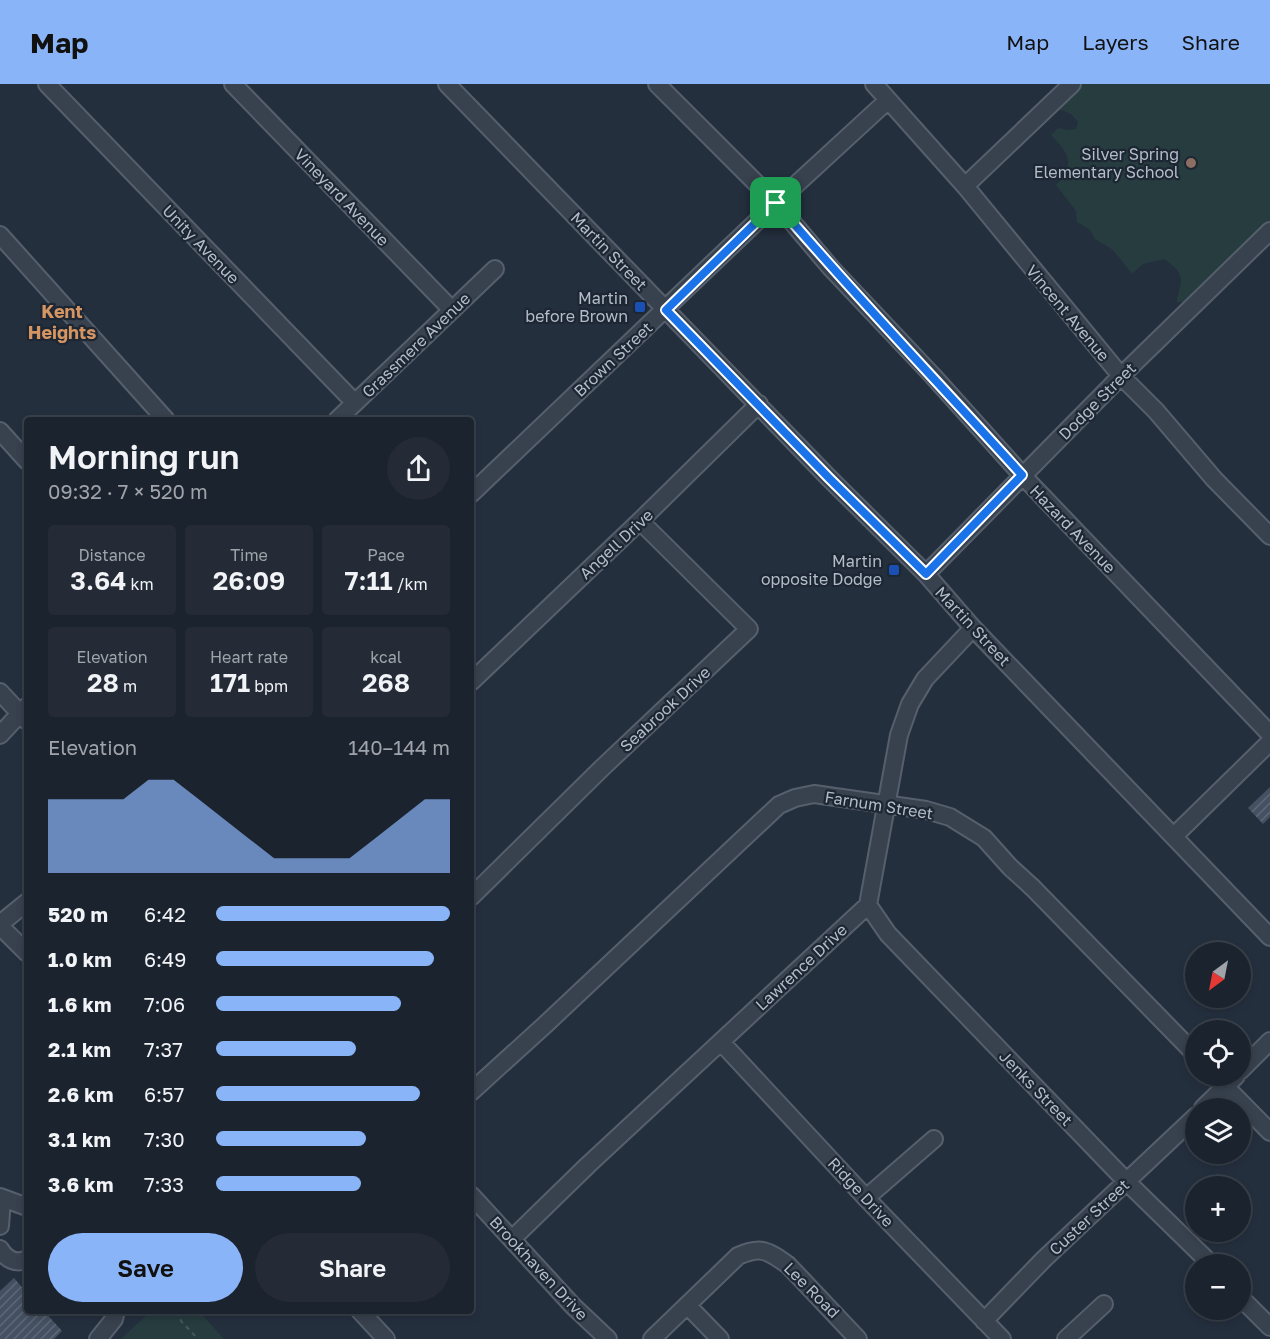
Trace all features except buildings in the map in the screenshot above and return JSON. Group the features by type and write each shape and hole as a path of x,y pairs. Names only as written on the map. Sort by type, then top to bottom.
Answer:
{"street":[{"name":"Unity Avenue","path":"47,84 356,403"},
{"name":"Vineyard Avenue","path":"233,84 452,310"},
{"name":"Martin Street","path":"447,84 829,478 926,574 973,628 1270,937"},
{"name":"Hazard Avenue","path":"657,84 776,203 838,275 1022,475 1270,734"},
{"name":"Vincent Avenue","path":"874,84 965,186 1121,376 1156,411 1214,479 1270,536"},
{"path":"965,186 1072,84"},
{"name":"Brown Street","path":"474,491 776,203 887,101"},
{"name":"Dodge Street","path":"926,574 1121,376 1270,231"},
{"path":"0,235 163,417"},
{"name":"Grassmere Avenue","path":"340,417 495,269"},
{"name":"Angell Drive","path":"474,679 759,404"},
{"path":"0,432 24,458"},
{"name":"Seabrook Drive","path":"474,894 603,767 749,629 640,521"},
{"path":"868,905 898,735 910,704 930,672 973,628"},
{"path":"0,692 24,713"},
{"path":"0,735 24,715"},
{"path":"1174,836 1270,742"},
{"name":"Farnum Street","path":"474,1089 548,1023 779,805 795,798 814,794 926,810 950,817 984,838 1185,1044"},
{"path":"24,905 0,925 24,950"},
{"name":"Lawrence Drive","path":"512,1239 868,905"},
{"name":"Jenks Street","path":"868,905 888,934 1127,1182 1201,1254"},
{"path":"1251,1060 1270,1041"},
{"name":"Ridge Drive","path":"721,1042 866,1198 1002,1339"},
{"path":"1211,1098 1220,1086"},
{"path":"1232,1086 1270,1132"},
{"name":"Custer Street","path":"984,1321 1044,1259 1185,1127"},
{"path":"866,1198 934,1139"},
{"path":"0,1226 1,1197 24,1205"},
{"name":"Brookhaven Drive","path":"474,1199 608,1339"},
{"path":"0,1249 5,1257 15,1262 24,1260"},
{"name":"Lee Road","path":"687,1305 738,1256 760,1249 788,1264 858,1339"},
{"path":"1066,1339 1104,1304"},
{"path":"655,1338 687,1305 720,1339"},
{"path":"1251,1308 1270,1327"},
{"path":"98,1339 114,1319 115,1314"},
{"path":"363,1314 386,1339"}],"path":[{"path":"178,1314 181,1321 198,1339"}],"green space":[{"name":"Silver Spring Elementary School","path":"1074,84 1270,84 1270,233 1200,285 1183,302 1177,302 1181,278 1175,267 1164,259 1143,264 1132,274 1113,250 1095,239 1090,230 1077,222 1076,211 1056,185 1066,171 1068,159 1066,153 1051,135 1058,128 1076,129 1078,122 1071,114 1051,106"},
{"path":"148,1314 202,1314 224,1339 121,1339"}],"place":[{"name":"Silver Spring Elementary School","path":"1191,163"},
{"name":"Martin before Brown","path":"640,307"},
{"name":"Martin opposite Dodge","path":"894,570"}],"district":[{"name":"Kent Heights","path":"62,321"}],"route":[{"path":"776,203 831,268 1022,475 926,574 666,310 776,203"}]}
